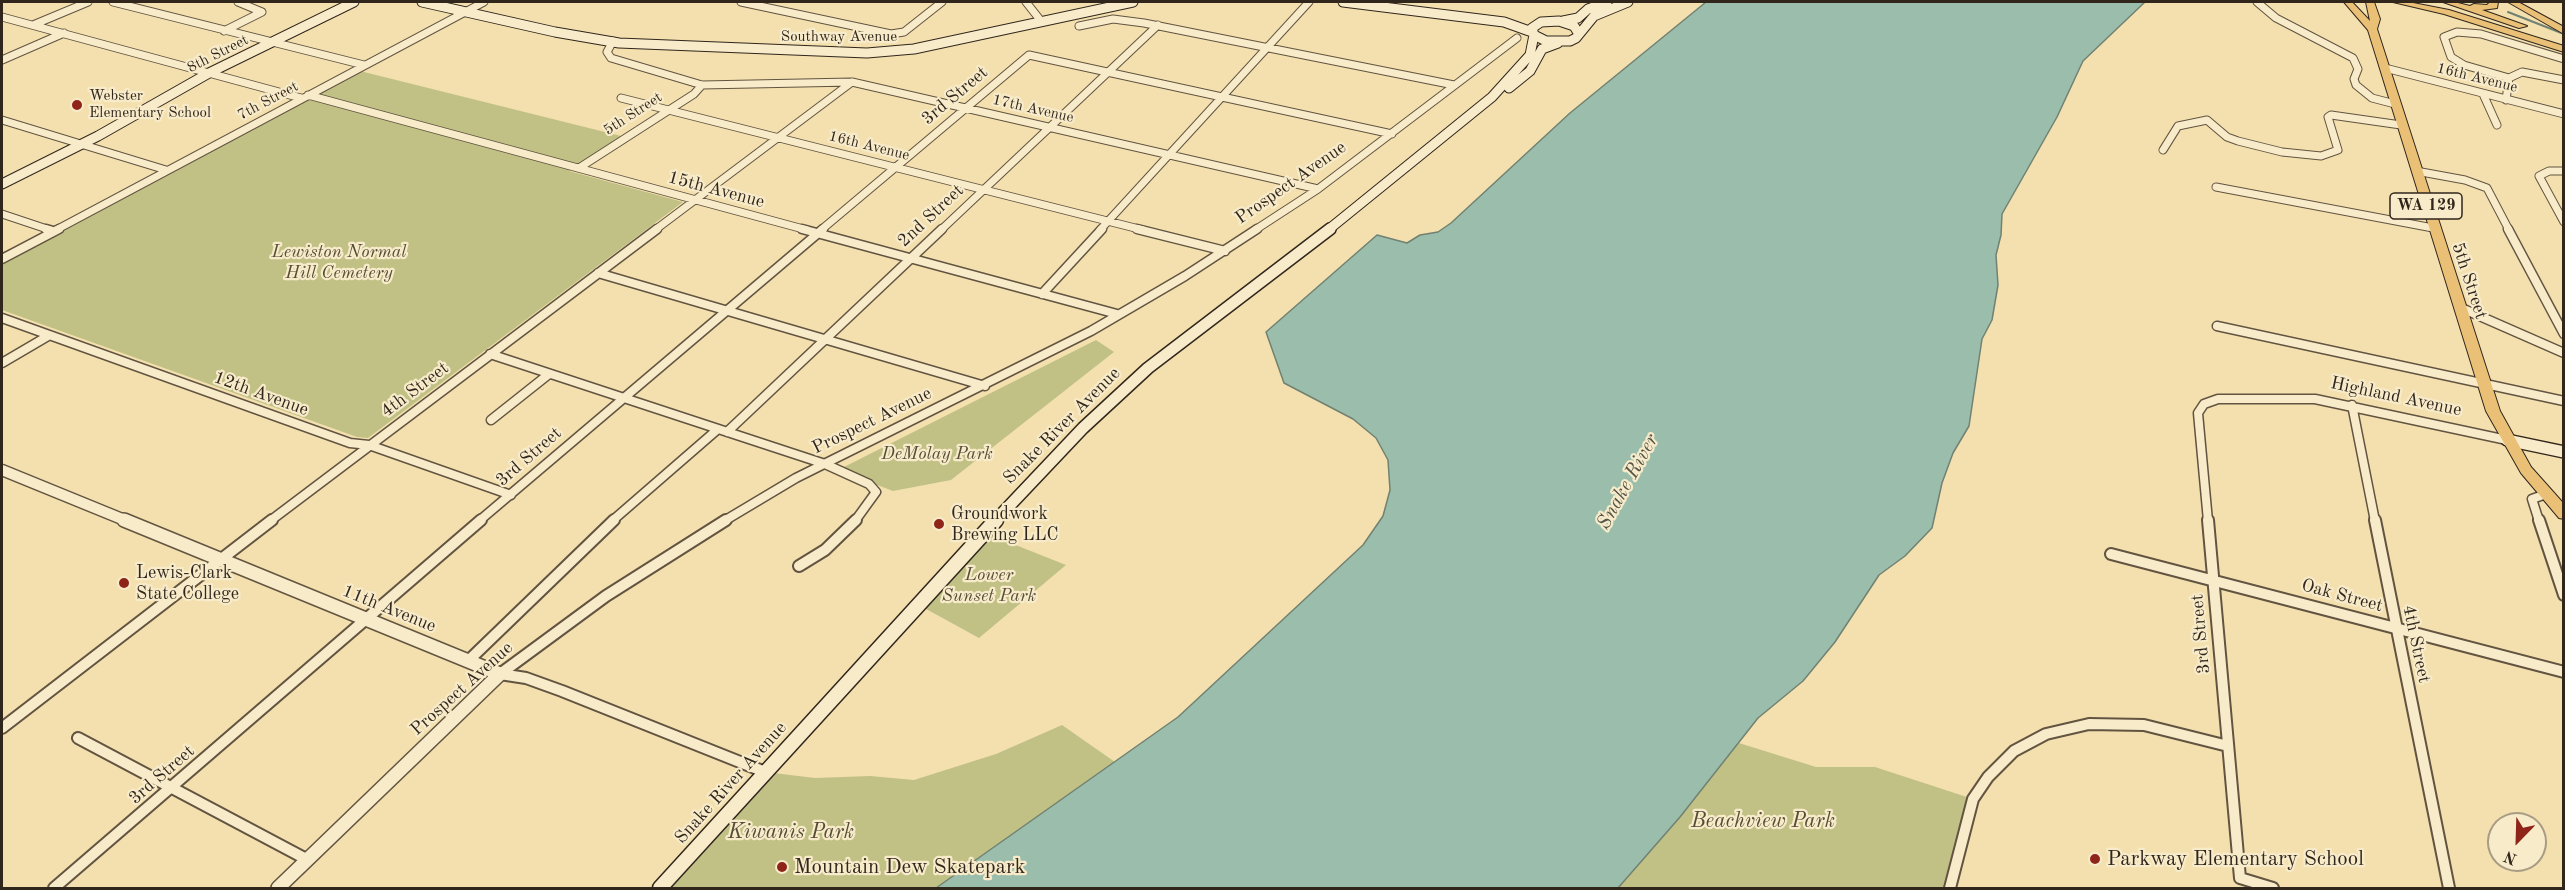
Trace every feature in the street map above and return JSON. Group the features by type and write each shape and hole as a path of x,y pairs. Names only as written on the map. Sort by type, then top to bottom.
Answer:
{"main road":[{"name":"8th Street","path":"2,184 81,145 209,73 354,2"},
{"path":"423,2 464,12"},
{"name":"Southway Avenue","path":"464,12 555,32 632,44 867,53 895,51 1133,2"},
{"path":"1343,2 1392,4 1514,24 1546,40 1561,42"},
{"path":"1533,33 1535,24 1572,20 1588,9 1609,2"},
{"path":"1430,12 1554,21 1574,26 1579,34 1594,16 1628,2"},
{"path":"2348,2 2365,20"},
{"name":"5th Street","path":"2356,2 2364,9 2367,17 2365,20 2372,29 2484,384 2507,440"},
{"name":"5th Street","path":"2370,2 2375,19 2372,29"},
{"path":"2397,2 2446,12 2564,49"},
{"path":"2432,2 2564,42"},
{"path":"2448,2 2564,42"},
{"path":"2448,2 2488,8 2494,6 2494,2"},
{"path":"2512,2 2564,31"},
{"name":"Snake River Avenue","path":"660,888 995,519 1117,395 1178,344 1363,203 1492,97 1530,55 1533,33"},
{"name":"Snake River Avenue","path":"1492,97 1518,82 1530,71 1542,49 1576,38 1579,34"},
{"name":"Highland Avenue","path":"2507,440 2564,452"},
{"name":"WA 129","path":"2507,440 2546,494 2564,514"}],"street":[{"path":"33,25 88,2"},
{"path":"113,2 364,65"},
{"path":"224,31 262,12 238,2"},
{"name":"7th Street","path":"2,259 484,2"},
{"path":"741,2 898,34 904,33 942,2"},
{"path":"1026,2 1041,21"},
{"path":"1042,294 1310,2"},
{"path":"2257,2 2276,18 2353,58 2358,69 2354,79 2356,85 2372,98 2396,104"},
{"name":"15th Avenue","path":"2,16 209,73 579,168 1117,314"},
{"path":"1079,26 1113,20 1158,26 1454,85"},
{"name":"2nd Street","path":"468,661 607,526 722,430 825,339 1158,26"},
{"path":"2564,59 2481,34 2457,32 2444,37 2451,57 2457,62 2509,78 2522,72 2564,80"},
{"path":"2,60 64,33"},
{"name":"Prospect Avenue","path":"278,888 500,675 606,596 705,531 796,478 985,386 1091,331 1225,251 1318,189 1517,38"},
{"name":"17th Avenue","path":"614,41 607,52 611,58 702,85 852,82 1318,189"},
{"name":"3rd Street","path":"54,888 369,620 622,399 729,311 1029,55 1109,73"},
{"name":"16th Avenue","path":"2385,68 2564,114"},
{"path":"1109,73 1392,134"},
{"path":"2506,100 2509,78"},
{"name":"4th Street","path":"2,728 369,445 852,82"},
{"name":"5th Street","path":"579,168 670,111 694,94 702,85"},
{"path":"2483,94 2497,125"},
{"name":"16th Avenue","path":"621,98 1110,220 1225,251"},
{"path":"2163,150 2178,126 2207,120 2218,131 2238,141 2282,152 2321,156 2338,150 2328,117 2331,115 2401,125"},
{"path":"2,120 166,170"},
{"path":"2416,171 2465,180 2487,188 2564,334"},
{"path":"2564,171 2549,171 2539,176 2564,222"},
{"path":"2216,187 2433,228"},
{"path":"2,214 53,231"},
{"path":"598,273 985,386"},
{"path":"2459,307 2564,353"},
{"name":"12th Avenue","path":"2,318 350,443 369,445 511,495"},
{"path":"2217,326 2564,401"},
{"path":"2,363 48,336"},
{"path":"490,354 825,464 863,480 876,492 850,528 799,566"},
{"path":"491,420 549,374"},
{"name":"3rd Street","path":"2218,399 2204,404 2198,413 2240,878 2273,888"},
{"name":"Highland Avenue","path":"2218,399 2315,399 2352,405 2507,440"},
{"name":"4th Street","path":"2352,405 2450,888"},
{"name":"11th Avenue","path":"2,470 500,675 526,678 562,691 765,772"},
{"path":"2546,494 2532,499 2564,595"},
{"name":"Oak Street","path":"2111,554 2564,672"},
{"path":"1950,888 1973,799 1988,777 2014,751 2046,734 2089,724 2144,725 2228,747"},
{"path":"78,738 308,860"}],"green space":[{"name":"Lewiston Normal Hill Cemetery","path":"360,71 621,136 569,171 683,202 368,438 357,437 2,310 2,264"},
{"name":"DeMolay Park","path":"1096,340 1114,352 951,480 893,491 838,470"},
{"name":"Lower Sunset Park","path":"993,536 1066,565 979,638 917,604"},
{"name":"Kiwanis Park","path":"1062,725 1115,762 936,888 660,888 765,772 815,778 870,776 914,780 996,754"},
{"name":"Beachview Park","path":"1739,743 1816,767 1875,767 1973,799 1950,888 1618,888"}],"water":[{"name":"Snake River","path":"1706,2 2145,2 2083,61 2057,117 2002,214 2001,235 1996,255 1998,285 1992,320 1982,339 1969,426 1953,453 1942,483 1932,528 1905,556 1879,575 1835,642 1803,681 1758,718 1680,817 1618,888 936,888 1178,717 1363,545 1383,516 1390,490 1388,460 1376,438 1353,419 1284,383 1266,332 1377,235 1407,243 1420,235 1438,232 1451,223 1570,113"}],"waterway":[{"path":"2508,12 2564,34"}],"place":[{"name":"Webster Elementary School","path":"77,105"},
{"name":"Groundwork Brewing LLC","path":"939,524"},
{"name":"Lewis-Clark State College","path":"124,583"},
{"name":"Parkway Elementary School","path":"2095,859"},
{"name":"Mountain Dew Skatepark","path":"782,867"}]}
